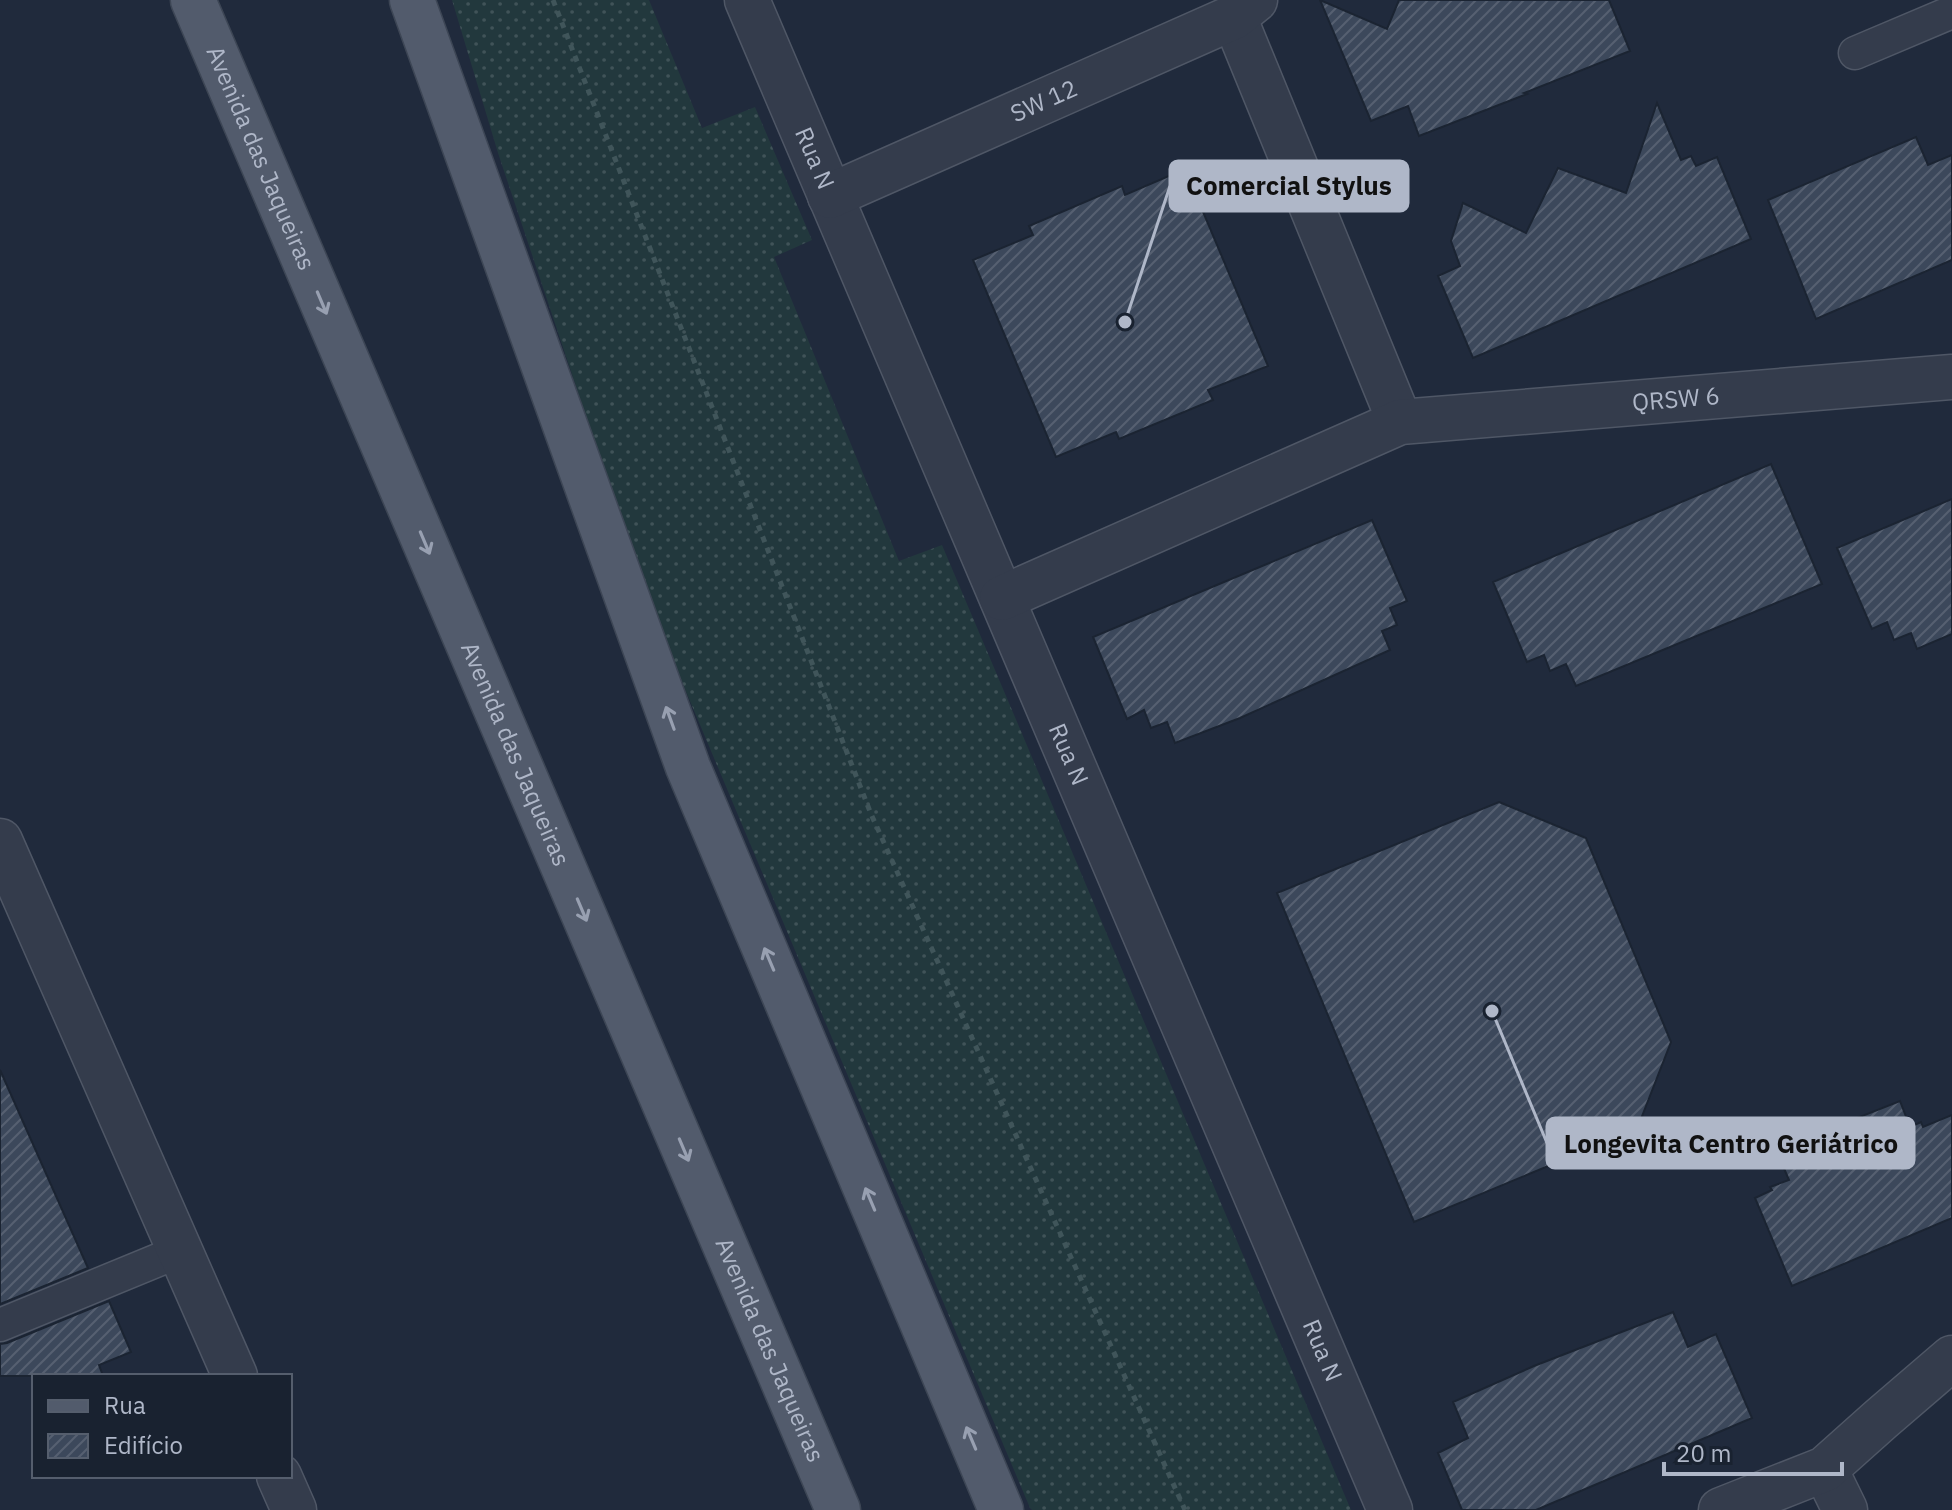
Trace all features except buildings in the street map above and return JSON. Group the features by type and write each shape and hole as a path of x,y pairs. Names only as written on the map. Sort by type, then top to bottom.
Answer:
{"main road":[{"name":"Avenida das Jaqueiras","path":"193,0 838,1510"},
{"path":"412,0 688,767 1001,1510"}],"street":[{"name":"Rua N","path":"747,0 1390,1510"},
{"name":"SW 12","path":"830,196 1244,9"},
{"path":"1244,9 1400,422"},
{"name":"QRSW 6","path":"1002,598 1400,422 1952,377"},
{"path":"0,841 234,1374"},
{"path":"1721,1510 1825,1469 1952,1358"},
{"path":"1825,1469 1845,1510"},
{"path":"280,1478 294,1510"}],"lane":[{"path":"1855,53 1952,12"},
{"path":"0,1325 180,1251"}],"path":[{"path":"553,0 871,814 1185,1510"}],"green space":[{"path":"452,0 649,0 702,128 755,107 812,240 774,257 899,561 942,545 1351,1510 1030,1508 671,656 623,527 498,153"}],"place":[{"name":"Comercial Stylus","path":"1125,322"},
{"name":"Longevita Centro Geriátrico","path":"1492,1011"}]}
